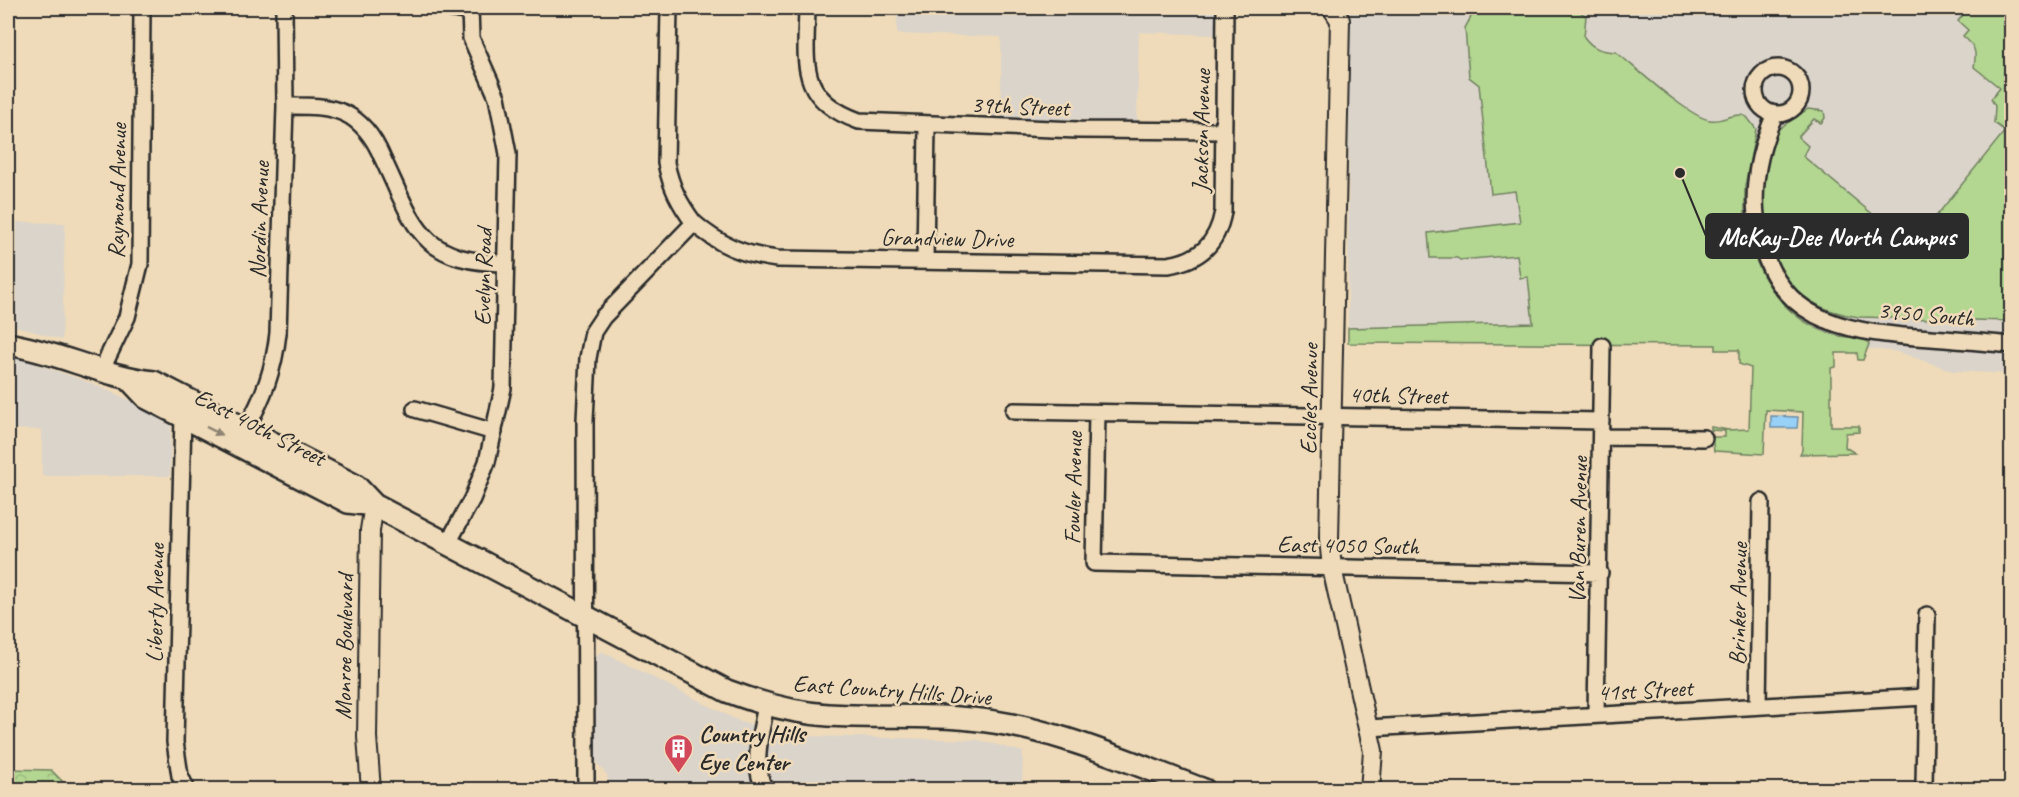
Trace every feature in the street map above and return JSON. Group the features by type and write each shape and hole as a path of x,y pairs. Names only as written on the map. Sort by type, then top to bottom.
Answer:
{"main road":[{"name":"East 40th Street","path":"8,344 102,369 129,379 154,382 356,486 374,505 586,615"},
{"name":"East 40th Street","path":"129,379 147,398 348,502 374,505"},
{"name":"East Country Hills Drive","path":"586,615 707,681 766,705 827,715 969,719 1007,724 1059,737 1204,789"}],"street":[{"name":"Raymond Avenue","path":"102,369 127,316 140,264 142,8"},
{"name":"Nordin Avenue","path":"246,428 266,391 275,363 278,333 285,106 284,8"},
{"path":"448,8 470,10"},
{"name":"Grandview Drive","path":"669,8 666,162 670,184 679,203 694,223 726,246 759,256 1168,265 1194,258 1206,251"},
{"name":"39th Street","path":"807,8 808,72 813,88 822,102 838,114 859,122 927,126 1223,131"},
{"name":"Jackson Avenue","path":"1206,251 1214,240 1223,212 1226,8"},
{"name":"Eccles Avenue","path":"1332,8 1340,20 1329,522 1332,568 1373,751 1370,789"},
{"name":"Evelyn Road","path":"448,543 472,499 494,432 503,388 508,154 497,98 471,38 470,10"},
{"path":"285,106 334,109 357,121 376,145 412,220 427,241 448,255 460,259 506,263"},
{"name":"3950 South","path":"1775,114 1764,139 1754,186 1754,214 1771,271 1788,296 1810,314 1836,326 1878,334 2012,345"},
{"path":"925,260 927,126"},
{"path":"586,783 585,420 588,358 593,333 603,317 694,223"},
{"name":"Van Buren Avenue","path":"1596,715 1602,346"},
{"path":"415,409 494,432"},
{"name":"40th Street","path":"1014,411 1333,416 1601,429 1704,438"},
{"name":"Fowler Avenue","path":"1094,563 1097,413"},
{"name":"Liberty Avenue","path":"183,416 175,742 180,776 187,789"},
{"name":"Brinker Avenue","path":"1758,706 1761,502"},
{"name":"Monroe Boulevard","path":"371,789 367,737 370,530 374,505"},
{"name":"East 4050 South","path":"1094,563 1600,573"},
{"path":"1924,786 1927,615"},
{"name":"41st Street","path":"1368,728 1925,697"},
{"path":"765,789 759,778 757,757 766,705"}],"shaded area":[{"path":"897,8 1216,8 1215,35 1139,32 1137,121 992,118 992,106 1001,99 1001,37 897,34"},
{"path":"1346,8 2011,8 2011,374 1953,371 1898,352 1869,349 1682,344 1348,343 1349,18"},
{"path":"8,222 65,223 62,340 8,324"},
{"path":"8,354 91,383 166,416 171,424 170,476 42,476 42,430 8,429"},
{"path":"601,651 741,722 809,736 979,740 1023,752 1022,789 609,789 607,775 595,761 593,753 594,659"}],"green space":[{"path":"1574,8 1586,16 1584,37 1594,47 1616,52 1690,111 1710,120 1738,115 1747,117 1756,129 1745,186 1743,235 1749,239 1761,272 1780,300 1806,322 1839,336 1860,338 1869,344 1863,360 1858,360 1857,353 1836,353 1836,367 1831,368 1831,426 1859,426 1859,432 1846,433 1845,447 1855,453 1800,454 1803,412 1766,410 1764,454 1714,451 1712,437 1725,437 1725,431 1711,430 1711,427 1728,430 1749,429 1751,368 1739,364 1739,350 1716,350 1716,345 1348,343 1348,328 1533,323 1528,277 1520,278 1517,255 1460,260 1430,258 1428,233 1520,222 1515,191 1491,194 1479,85 1469,77 1465,28 1475,10"},
{"path":"1969,8 2011,8 2011,321 1859,317 1821,307 1810,301 1792,285 1783,274 1770,249 1770,236 1776,235 1774,222 1769,222 1765,215 1763,191 1767,163 1777,130 1808,109 1824,111 1825,118 1821,123 1814,119 1798,137 1808,146 1803,156 1900,237 1910,227 1921,235 2005,131 1994,123 1995,106 1991,99 2000,88 1974,67 1974,49 1963,36 1968,30 1958,21"},
{"path":"8,769 51,770 70,789 8,789"}],"water":[{"path":"1771,416 1798,417 1797,428 1771,428"}],"place":[{"name":"McKay-Dee North Campus","path":"1680,173"},
{"name":"Country Hills Eye Center","path":"678,774"}]}
